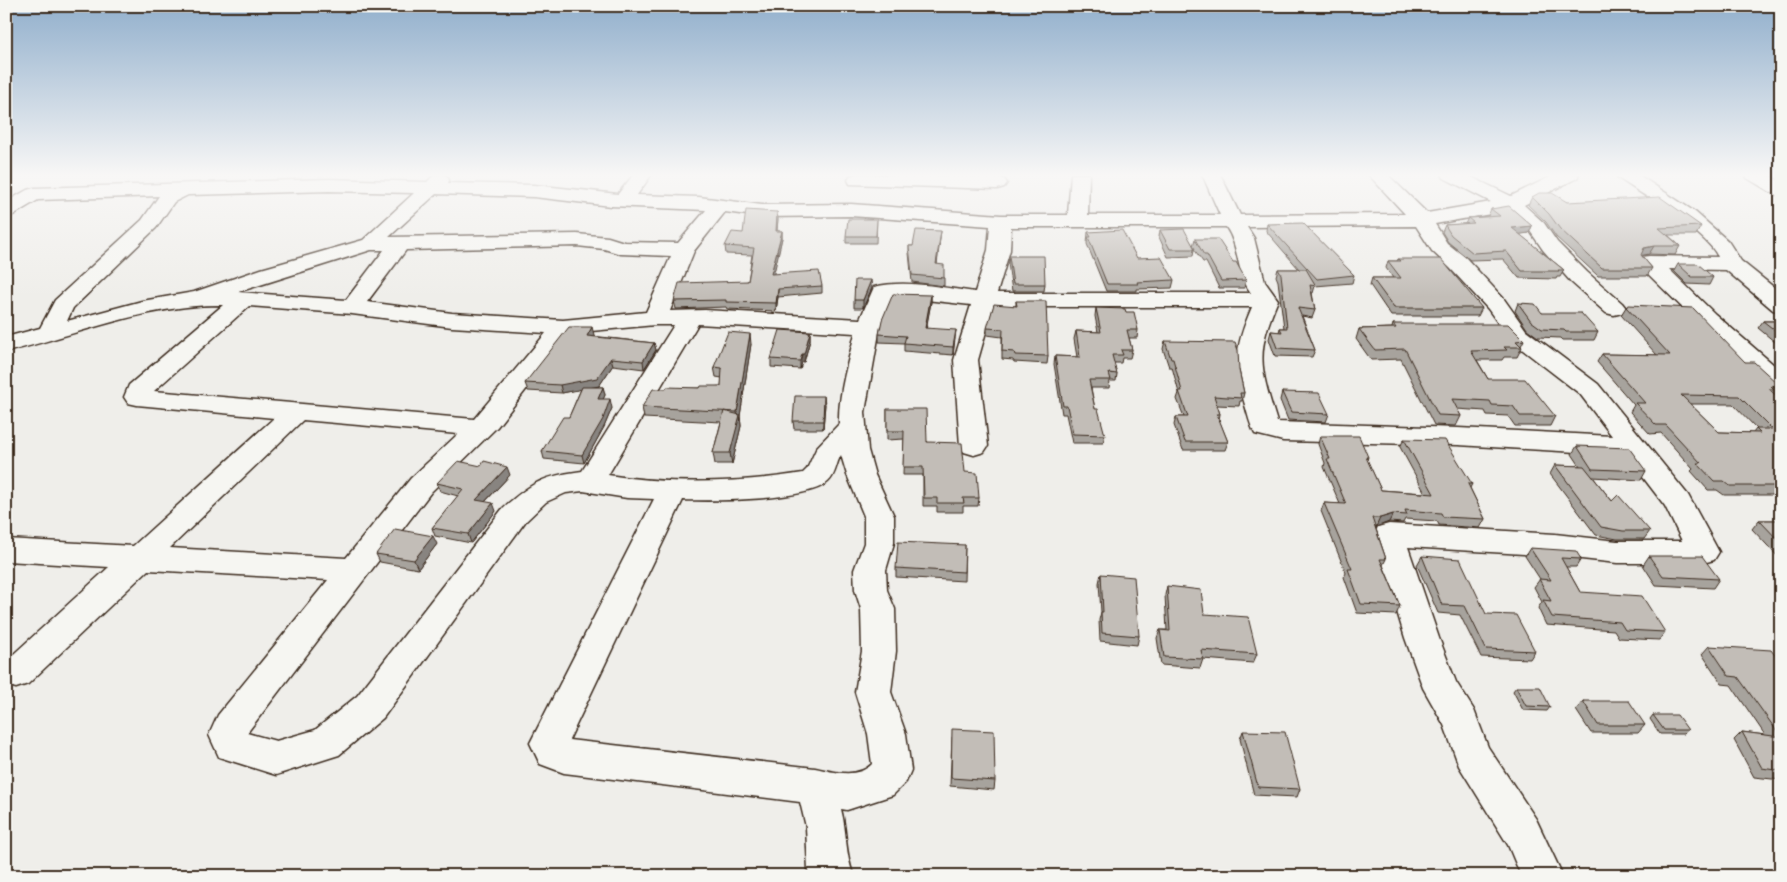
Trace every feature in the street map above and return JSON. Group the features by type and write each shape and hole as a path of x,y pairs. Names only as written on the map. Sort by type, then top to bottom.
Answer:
{"street":[{"path":"49,334 63,305 149,224 155,215"},
{"path":"370,244 402,215"},
{"path":"655,318 684,250 713,215"},
{"path":"928,215 1001,220 1233,222 1422,220 1449,215"},
{"path":"1078,215 1078,221"},
{"path":"1230,215 1244,238 1254,282 1267,300"},
{"path":"1417,215 1439,247 1484,291 1498,325 1518,335 1589,389 1678,502 1703,552 1617,552 1555,545 1389,535 1422,638 1441,688 1460,721 1472,754 1522,832 1542,876"},
{"path":"1524,215 1537,227 1550,246 1579,277 1614,308"},
{"path":"1687,215 1721,245 1732,264 1781,305"},
{"path":"974,446 966,360 985,300 991,271 999,250 1001,220"},
{"path":"6,346 142,308 198,298 269,274 370,244 577,240 608,243 621,248 684,250"},
{"path":"352,307 401,242"},
{"path":"1732,264 1649,262 1707,319 1781,385"},
{"path":"673,490 549,743 553,752 564,756 815,786 847,792 879,783 892,770 887,734 873,692 879,651 878,609 871,590 870,570 879,543 879,516 854,450 852,412 868,327 880,303 882,292 917,292 985,300 1267,300"},
{"path":"198,298 244,299 352,307 452,320 563,327 655,318 692,317 868,327"},
{"path":"244,299 138,391 137,396 481,428"},
{"path":"1267,300 1256,324 1248,358 1256,398 1265,428 1284,432 1425,434 1634,447"},
{"path":"590,482 692,317"},
{"path":"563,327 504,403 481,428 421,485 231,726 228,735 232,745 276,758 326,744 370,706 514,516 536,495 560,484 590,482 628,488 716,491 788,485 811,480 820,474 827,453 853,426"},
{"path":"16,674 297,411"},
{"path":"6,550 354,570"},
{"path":"815,786 826,827 829,870 833,876"}],"building":[{"path":"745,215 777,215 776,231 782,231 771,274 819,271 822,286 778,289 776,303 726,302 726,300 674,301 679,283 748,281 754,248 725,246 732,232 743,233"},
{"path":"1520,215 1532,226 1512,228 1564,270 1522,271 1506,251 1473,253 1451,235 1445,225 1474,223 1468,218"},
{"path":"1550,215 1686,215 1701,226 1659,228 1680,246 1644,248 1641,255 1652,268 1602,268 1560,229"},
{"path":"848,219 877,219 876,236 846,236"},
{"path":"1303,223 1354,275 1317,279 1267,224"},
{"path":"1184,229 1195,249 1170,249 1160,230"},
{"path":"916,230 941,231 936,264 944,265 944,278 912,275 909,246 913,246"},
{"path":"1122,230 1137,258 1161,257 1174,280 1137,282 1138,284 1107,284 1088,237 1091,237 1088,232"},
{"path":"1195,239 1218,239 1233,262 1236,262 1246,280 1221,281 1207,255 1204,255"},
{"path":"1009,256 1044,256 1045,284 1013,284"},
{"path":"1398,259 1441,259 1482,308 1394,308 1372,278 1401,278 1388,261 1400,261"},
{"path":"1678,264 1698,264 1713,277 1692,277"},
{"path":"1278,269 1306,269 1316,286 1310,285 1315,310 1298,308 1315,350 1277,348 1271,331 1282,332 1280,328 1287,328 1281,274"},
{"path":"855,280 871,280 863,300 854,300"},
{"path":"893,294 931,295 925,328 956,330 953,347 904,343 906,336 879,334 882,320"},
{"path":"1016,301 1046,301 1048,356 1015,355 1014,352 1002,351 1003,329 987,328 994,304 1017,306"},
{"path":"1518,303 1535,304 1542,313 1581,313 1598,332 1566,332 1564,330 1542,329 1531,321"},
{"path":"1629,305 1693,308 1745,362 1754,362 1777,383 1781,384 1781,386 1771,386 1774,389 1769,389 1781,400 1781,486 1730,486 1724,481 1714,481 1697,463 1701,463 1666,425 1656,425 1635,403 1645,403 1602,354 1670,355 1626,307","holes":["1681,395 1739,396 1772,429 1756,429 1760,433 1719,432"]},
{"path":"1096,308 1125,309 1126,312 1134,312 1138,330 1127,330 1132,350 1121,350 1123,355 1112,355 1117,374 1109,373 1111,380 1089,380 1095,409 1098,409 1105,435 1073,434 1067,406 1063,406 1055,356 1080,357 1076,331 1101,332"},
{"path":"1763,321 1781,321 1781,335"},
{"path":"1393,324 1508,324 1524,340 1516,341 1522,347 1504,347 1507,350 1471,351 1488,379 1525,379 1555,416 1520,416 1513,406 1492,405 1490,401 1452,399 1461,416 1438,415 1405,349 1375,350 1359,329 1396,328"},
{"path":"569,327 592,327 587,336 654,343 643,361 611,358 597,378 560,385 525,383"},
{"path":"780,330 810,332 800,361 771,359"},
{"path":"728,332 750,334 737,412 642,407 653,389 721,386 722,368 714,367"},
{"path":"1165,341 1235,342 1238,350 1239,370 1244,393 1240,393 1241,398 1214,396 1220,414 1217,414 1228,442 1185,442 1176,417 1188,417 1179,391 1182,391 1173,359 1171,359"},
{"path":"582,387 603,387 598,399 610,399 603,419 582,455 542,451 563,417 569,417"},
{"path":"1282,392 1319,393 1329,414 1291,412"},
{"path":"795,396 824,396 823,421 793,421"},
{"path":"887,409 926,409 927,442 962,443 965,472 977,473 979,498 963,498 964,503 937,503 937,498 924,498 923,467 903,467 904,431 887,431"},
{"path":"724,411 740,415 730,453 713,453"},
{"path":"1320,436 1359,436 1381,490 1434,494 1404,439 1445,440 1472,484 1468,484 1485,519 1443,517 1441,513 1405,510 1407,515 1393,514 1372,518 1386,559 1380,559 1400,606 1361,604 1348,569 1352,569 1324,503 1346,504 1327,459 1330,459"},
{"path":"1577,446 1629,448 1646,471 1592,469"},
{"path":"458,461 481,466 484,461 507,467 476,500 493,503 468,534 432,528 463,489 437,483"},
{"path":"1555,465 1584,466 1612,501 1618,495 1650,531 1623,531 1601,527"},
{"path":"1759,520 1781,520 1781,543"},
{"path":"395,529 433,536 414,560 376,554"},
{"path":"898,542 965,545 964,572 896,568"},
{"path":"1530,548 1576,551 1581,559 1561,558 1580,592 1642,596 1665,632 1625,630 1620,622 1552,617 1543,600 1551,601 1539,579 1551,580"},
{"path":"1422,556 1460,559 1486,614 1516,615 1535,651 1486,649 1465,606 1442,605"},
{"path":"1649,556 1702,556 1719,579 1663,576"},
{"path":"1101,574 1134,577 1139,636 1102,633"},
{"path":"1167,586 1201,590 1204,614 1248,617 1257,654 1201,650 1203,659 1164,657 1160,630 1170,631"},
{"path":"1709,646 1771,650 1781,663 1781,737 1738,677 1729,676"},
{"path":"1516,687 1540,687 1550,707 1526,706"},
{"path":"1583,701 1629,701 1645,725 1598,725"},
{"path":"1653,715 1677,715 1688,730 1664,730"},
{"path":"952,729 994,731 995,781 951,778"},
{"path":"1243,731 1285,732 1300,789 1258,787"},
{"path":"1742,732 1781,737 1781,771 1762,768"}]}
